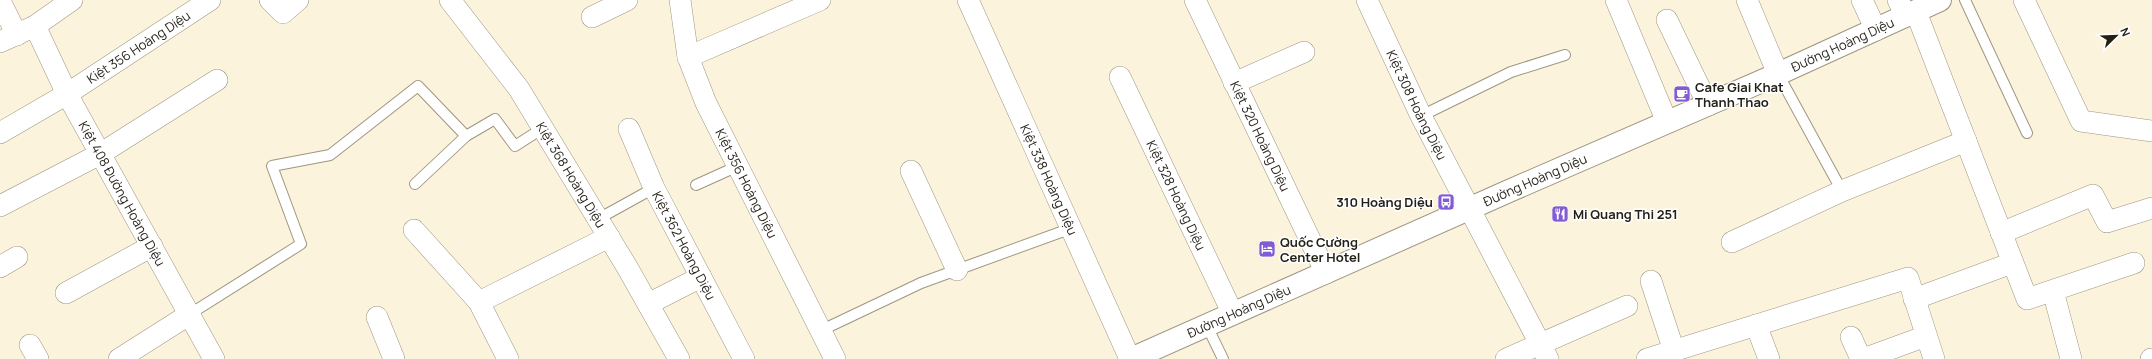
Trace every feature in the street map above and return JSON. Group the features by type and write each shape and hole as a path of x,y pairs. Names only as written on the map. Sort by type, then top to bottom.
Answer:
{"main road":[{"name":"Đường Hoàng Diệu","path":"1130,359 1876,30 1906,9 1940,0"}],"street":[{"path":"17,34 72,0"},
{"name":"Kiệt 356 Hoàng Diệu","path":"0,133 67,94 210,0"},
{"path":"270,0 283,13 298,0"},
{"name":"Kiệt 368 Hoàng Diệu","path":"450,0 519,89 610,238 678,359"},
{"path":"592,17 627,0"},
{"name":"Kiệt 356 Hoàng Diệu","path":"680,0 688,58 706,104 822,330 835,359"},
{"path":"688,58 820,0"},
{"name":"Kiệt 338 Hoàng Diệu","path":"968,0 1130,359"},
{"name":"Kiệt 320 Hoàng Diệu","path":"1194,0 1326,273"},
{"name":"Kiệt 308 Hoàng Diệu","path":"1367,0 1421,116 1544,351"},
{"path":"1616,0 1666,122"},
{"path":"1747,0 1778,74"},
{"path":"1862,0 1876,30"},
{"path":"2024,0 2081,121 2152,131"},
{"name":"Kiệt 408 Đường Hoàng Diệu","path":"0,1 17,34 67,94 214,359"},
{"path":"1906,9 1966,141 2027,299 2134,263"},
{"path":"1667,20 1708,105"},
{"path":"1234,83 1304,52"},
{"name":"Kiệt 328 Hoàng Diệu","path":"1120,77 1233,314"},
{"path":"0,206 100,154 217,80"},
{"name":"Kiệt 362 Hoàng Diệu","path":"629,129 654,188 744,359"},
{"path":"1732,242 1842,191 1966,141"},
{"path":"911,171 957,270"},
{"path":"2001,233 2093,195 2107,222 2152,208"},
{"path":"414,230 479,302 500,357"},
{"path":"479,302 610,238"},
{"path":"66,292 152,246"},
{"path":"1914,299 2012,263"},
{"path":"648,304 701,277"},
{"path":"1647,359 1908,278 1934,359"},
{"path":"1651,281 1674,351"},
{"path":"2053,291 2071,359"},
{"path":"1506,359 1544,351 1627,306"},
{"path":"120,359 190,314"},
{"path":"377,317 394,359"},
{"path":"1756,325 1769,359"},
{"path":"1851,337 1862,359 1926,336"}],"lane":[{"path":"1965,0 2027,133"},
{"path":"1421,116 1510,72 1565,55"},
{"path":"1778,74 1842,191"},
{"path":"190,314 301,244 272,166 330,155 418,86 466,136"},
{"path":"415,184 466,136 495,119 515,146 543,128"},
{"path":"696,185 738,166"},
{"path":"598,219 654,188"},
{"path":"822,330 921,283 1072,228"},
{"path":"1206,326 1223,359"}],"place":[{"name":"Cafe Giai Khat Thanh Thao","path":"1682,94"},
{"name":"310 Hoàng Diệu","path":"1446,202"},
{"name":"Mi Quang Thi 251","path":"1560,214"},
{"name":"Quốc Cường Center Hotel","path":"1267,249"}]}
